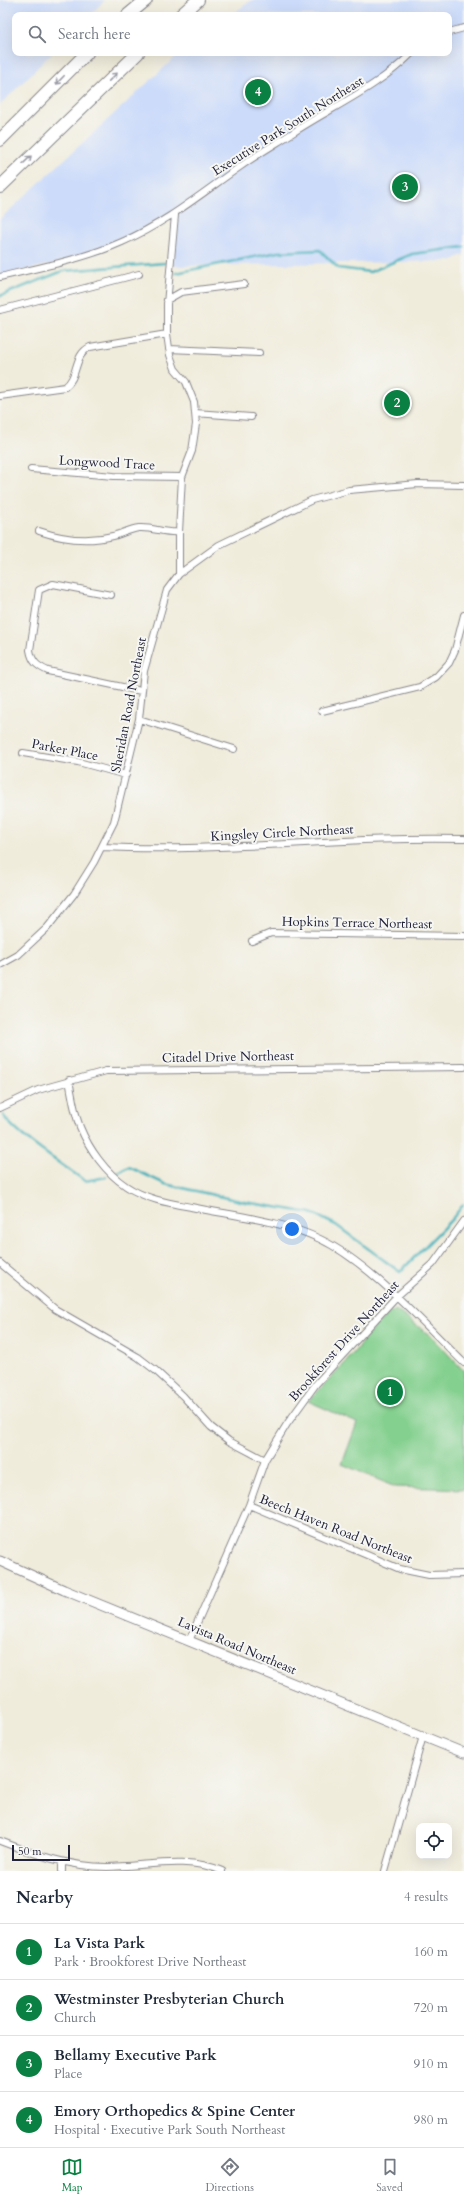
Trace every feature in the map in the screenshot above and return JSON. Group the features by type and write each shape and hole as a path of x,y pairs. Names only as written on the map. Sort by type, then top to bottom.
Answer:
{"highway":[{"path":"132,12 146,0"},
{"path":"184,12 198,0"},
{"path":"0,140 84,56"},
{"path":"0,187 135,56"}],"main road":[{"name":"Lavista Road Northeast","path":"0,1561 64,1590 464,1753"}],"street":[{"path":"452,31 464,28"},
{"name":"Executive Park South Northeast","path":"0,277 94,253 122,242 175,215 243,164 373,85 395,70 409,56"},
{"path":"175,215 168,300 168,349 175,369 186,382 194,402 196,424 192,451 182,477 179,532 179,574"},
{"path":"0,310 139,274"},
{"path":"168,300 181,292 222,285 244,284"},
{"path":"0,396 65,387 72,382 79,357 84,349 167,334"},
{"path":"168,349 259,353"},
{"path":"195,413 251,417"},
{"name":"Longwood Trace","path":"31,469 114,476 182,477"},
{"name":"Sheridan Road Northeast","path":"0,965 18,955 47,928 74,894 102,847 114,822 139,718 144,670 167,590 179,574 219,545 312,500 356,490 418,484 464,485"},
{"path":"39,531 51,535 83,539 111,536 137,528 152,527 179,532"},
{"path":"111,595 53,584 39,590 30,650 32,660 38,666 48,671 141,692"},
{"path":"322,711 420,687 436,677 449,663 459,636 464,615"},
{"path":"139,718 234,749"},
{"name":"Parker Place","path":"23,753 78,762 126,775"},
{"name":"Kingsley Circle Northeast","path":"102,847 213,848 317,841 417,838 464,839"},
{"name":"Hopkins Terrace Northeast","path":"252,941 270,933 464,936"},
{"name":"Citadel Drive Northeast","path":"0,1108 38,1090 69,1080 106,1071 125,1069 464,1067"},
{"path":"69,1080 80,1126 90,1147 111,1173 126,1186 157,1200 279,1225 320,1238 352,1259 396,1297 464,1363"},
{"name":"Brookforest Drive Northeast","path":"189,1641 248,1505 265,1460 300,1404 316,1384 396,1297 433,1264 464,1221"},
{"path":"0,1263 55,1309 144,1362 183,1396 211,1427 229,1441 265,1460"},
{"name":"Beech Haven Road Northeast","path":"248,1505 400,1569 429,1575 464,1574"},
{"path":"385,1871 423,1736"},
{"path":"0,1841 62,1862 106,1867 185,1863 200,1864 222,1871"},
{"path":"62,1862 62,1871"}],"shaded area":[{"path":"0,0 105,0 93,12 12,12 12,56 49,56 0,105"},
{"path":"252,0 464,0 464,254 451,261 173,266 178,209 98,253 0,276 0,219 177,56 452,56 452,12 235,12"}],"green space":[{"path":"396,1310 431,1336 464,1371 464,1489 395,1487 342,1464 357,1423 308,1401 341,1368 382,1319"}],"waterway":[{"path":"176,273 278,252 320,250 338,268 370,272 412,254 464,247"},
{"path":"0,296 63,271 165,263"},
{"path":"3,1115 29,1141 85,1181 106,1177"},
{"path":"118,1172 129,1167 165,1184 245,1202 311,1213 336,1225 400,1272 452,1219 463,1205"}],"place":[{"name":"Emory Orthopedics & Spine Center","path":"258,92"},
{"name":"Bellamy Executive Park","path":"405,187"},
{"name":"Westminster Presbyterian Church","path":"397,403"},
{"name":"La Vista Park","path":"390,1392"}]}
